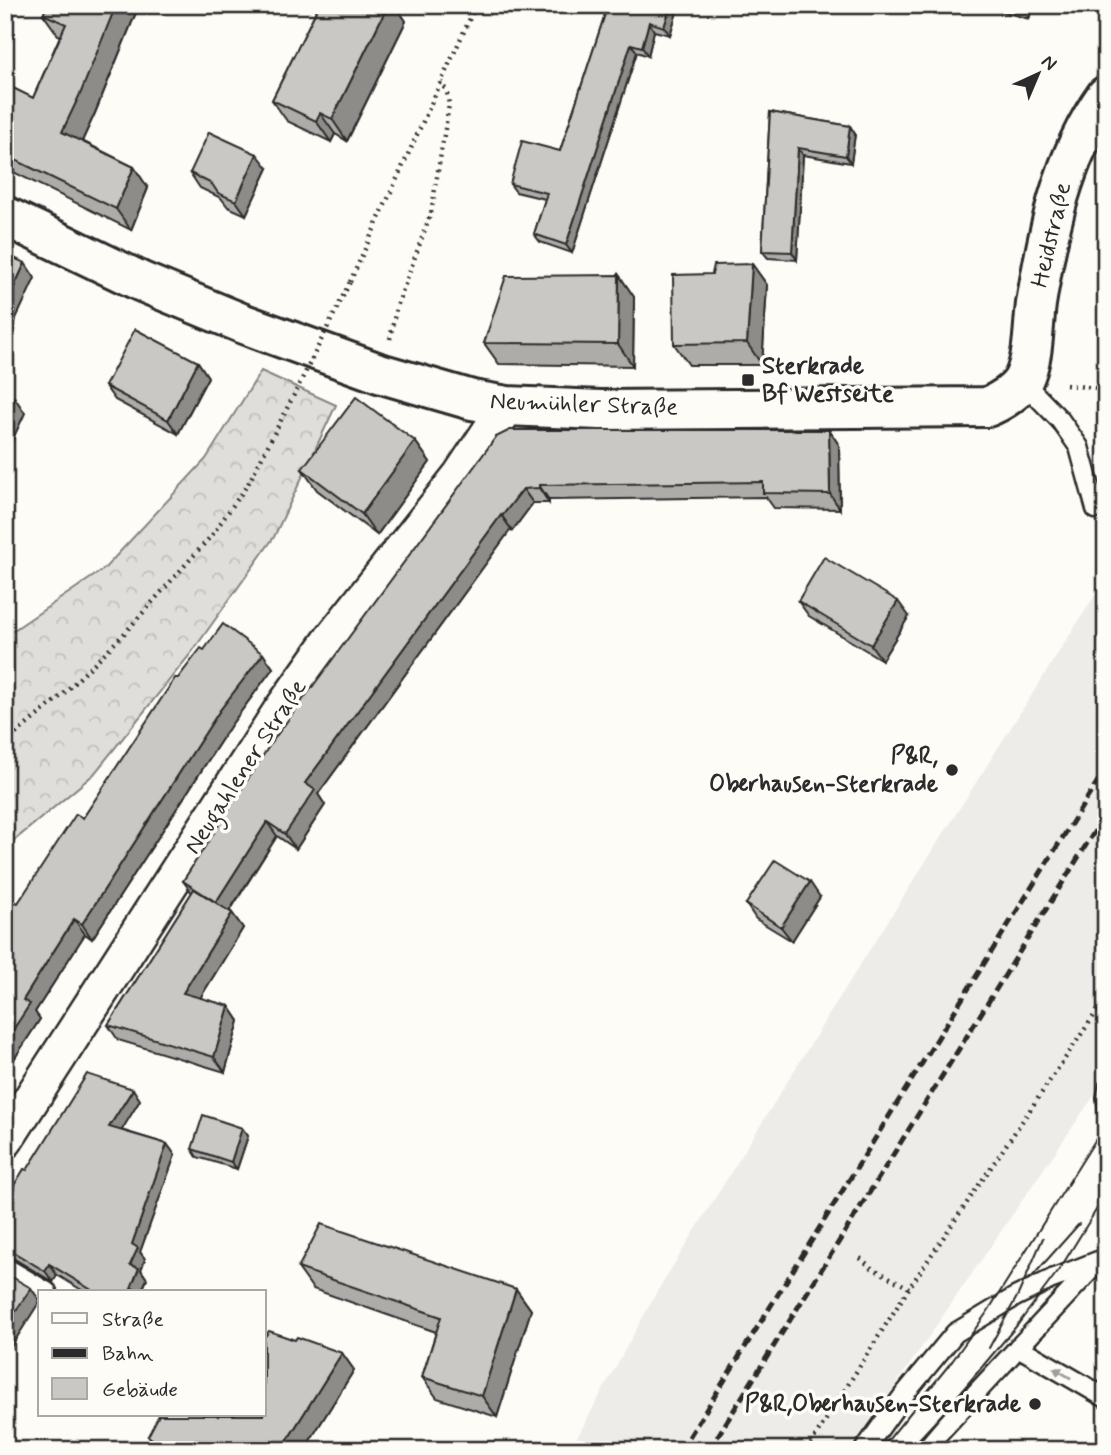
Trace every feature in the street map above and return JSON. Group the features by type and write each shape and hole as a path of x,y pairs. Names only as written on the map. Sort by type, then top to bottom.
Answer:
{"main road":[{"name":"Heidstraße","path":"1023,382 1030,356 1051,219 1073,156 1106,96"},
{"name":"Neumühler Straße","path":"5,216 154,287 244,324 379,373 460,397 507,407 600,410 987,407 1005,398 1023,382"}],"street":[{"name":"Neugahlener Straße","path":"5,1140 281,711 332,639 461,475 507,407"}],"lane":[{"path":"1023,382 1060,420 1079,447 1096,509"},
{"path":"923,1450 1103,1258"},
{"path":"864,1450 903,1396 955,1333 1017,1295 1103,1258"},
{"path":"5,1267 44,1290"},
{"path":"1018,1347 1106,1398"}],"path":[{"path":"5,743 61,695 123,635 212,535 248,484 350,282 476,5"},
{"path":"379,373 396,309 431,213 449,105 447,92 441,82"},
{"path":"807,1450 909,1288 1106,998"},
{"path":"860,1258 872,1268 909,1288"}],"shaded area":[{"path":"1106,578 1106,1078 851,1450 570,1450 658,1290 848,984"}],"green space":[{"path":"261,371 336,405 274,537 192,652 94,774 5,848 5,636 104,569 206,459"}],"building":[{"path":"48,5 116,5 62,132 134,167 116,209 5,155 5,84 33,98 66,24 43,14"},
{"path":"319,5 388,5 332,119 320,113 316,121 272,100"},
{"path":"608,5 671,5 664,27 649,22 642,47 631,44 566,245 534,234 547,193 510,184 522,141 560,151"},
{"path":"770,112 850,126 846,156 798,148 792,252 762,251"},
{"path":"209,132 257,154 236,201 218,193 212,184 190,173"},
{"path":"5,254 25,263 5,306"},
{"path":"752,264 747,343 674,344 673,275 712,274 714,265"},
{"path":"619,275 618,344 484,343 506,276"},
{"path":"135,329 198,362 168,420 105,386"},
{"path":"5,394 15,398 5,419"},
{"path":"356,397 415,441 362,514 302,469"},
{"path":"510,430 829,430 830,494 763,493 763,482 539,485 539,488 523,489 501,515 305,783 315,790 285,834 267,822 216,902 183,881 271,743 496,437"},
{"path":"824,557 898,601 871,645 798,601"},
{"path":"223,624 263,654 220,710 82,924 74,919 23,1000 30,1004 5,1042 5,906 10,899 18,903 76,814 83,818 175,678 178,678 201,648 204,650"},
{"path":"775,860 810,882 781,927 746,904"},
{"path":"194,889 232,913 183,993 229,1006 214,1057 108,1025"},
{"path":"1106,1071 1106,1124 1098,1113 1096,1097 1099,1083"},
{"path":"87,1074 133,1089 109,1127 167,1144 132,1244 138,1248 130,1265 139,1268 131,1288 138,1290 92,1290 49,1264 45,1271 5,1247 5,1200 24,1169 27,1170"},
{"path":"203,1115 242,1128 231,1162 192,1149"},
{"path":"321,1224 516,1289 482,1396 422,1377 441,1317 298,1268"},
{"path":"5,1273 31,1288 5,1327"},
{"path":"269,1331 295,1340 297,1337 342,1353 281,1450 167,1450 148,1436 158,1416 266,1416 266,1335"}],"tram line":[{"path":"880,1450 953,1360 988,1311 1106,1123"},
{"path":"912,1450 1019,1323 1061,1267 1106,1194"},
{"path":"1030,1279 1079,1224"},
{"path":"989,1348 1018,1295 1043,1238"}],"railway":[{"path":"681,1450 1106,768"},
{"path":"709,1450 1106,813"}],"place":[{"name":"Sterkrade Bf Westseite","path":"748,380"},
{"name":"P&R, Oberhausen-Sterkrade","path":"952,770"},
{"name":"P&R,Oberhausen-Sterkrade","path":"1035,1404"}]}
